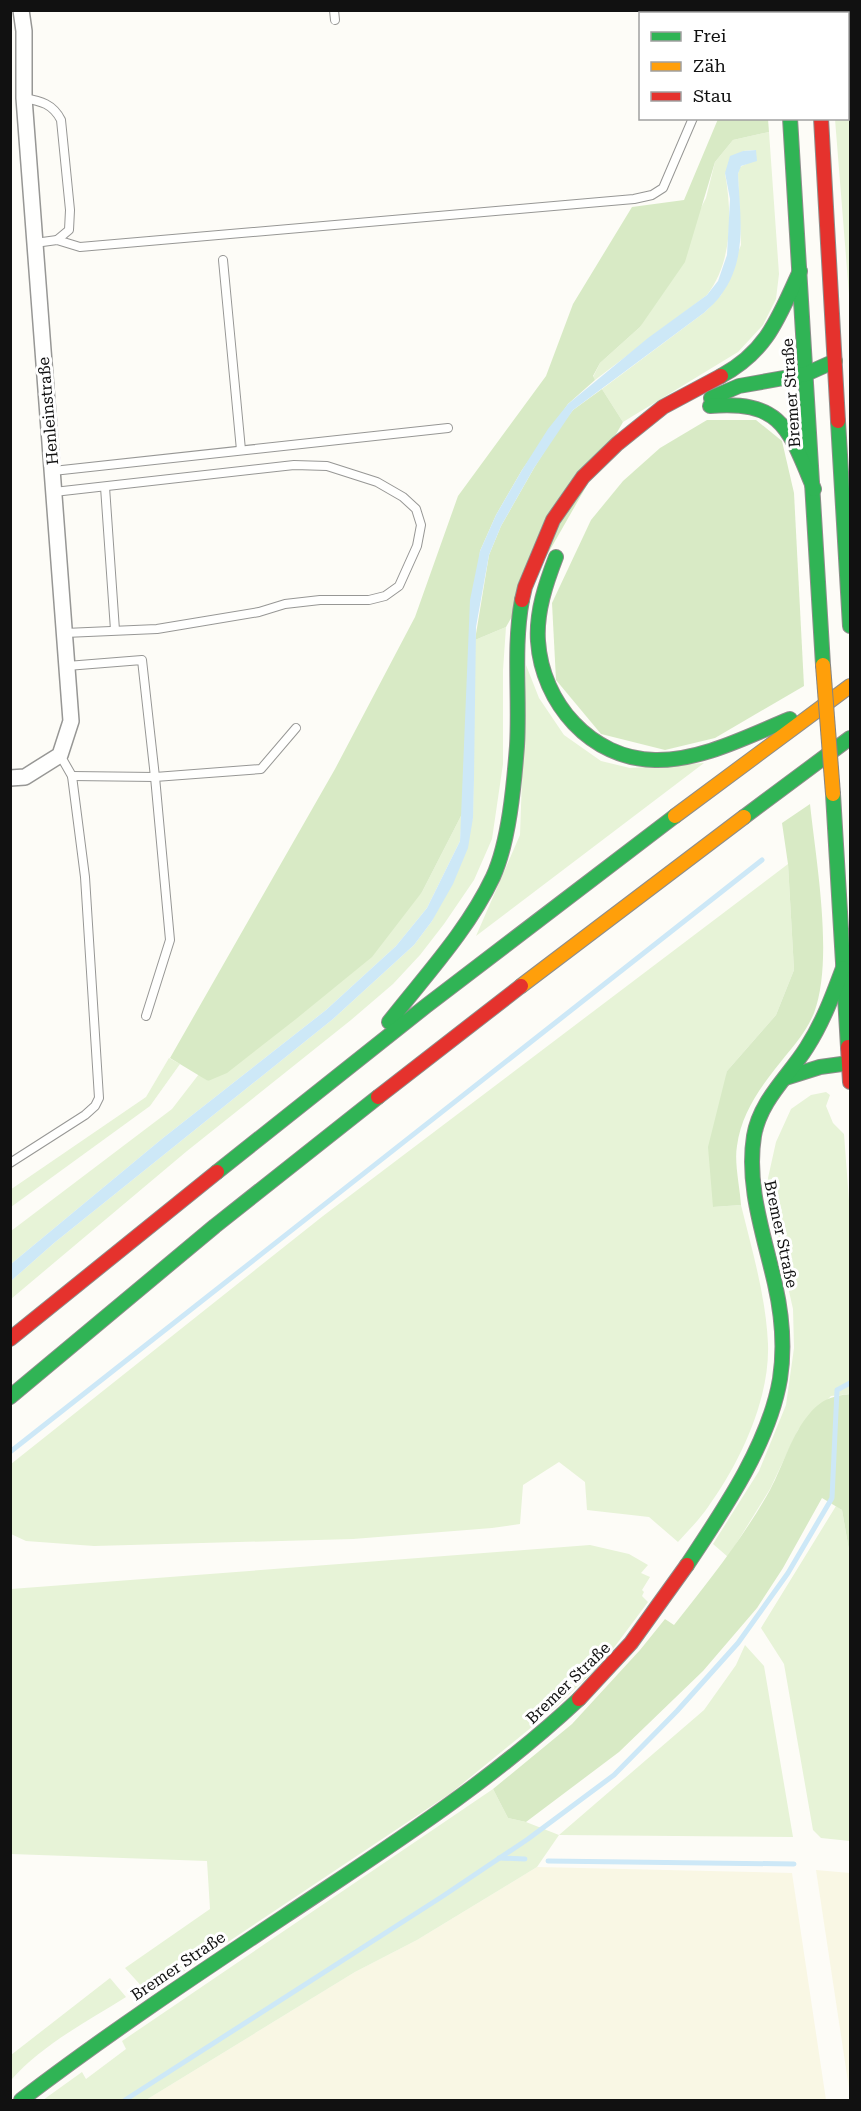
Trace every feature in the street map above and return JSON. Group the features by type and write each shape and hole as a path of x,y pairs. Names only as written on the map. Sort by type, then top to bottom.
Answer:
{"main road":[{"name":"Bremer Straße","path":"790,120 799,186 799,359 806,374 850,1082"},
{"path":"821,120 820,184 835,362 850,626"},
{"path":"363,1056 465,924 493,876 507,828 517,746 518,622 525,587 553,520 583,477 617,444 663,407 736,368 760,346 773,328 800,271"},
{"path":"799,359 835,362"},
{"path":"814,489 788,431 769,413 759,407 737,403 696,410 718,394 739,386 806,374 835,362"},
{"path":"736,368 759,365"},
{"path":"560,548 545,585 538,630 540,661 553,695 563,712 579,730 597,743 618,754 640,759 674,759 696,754 820,708"},
{"path":"10,1339 156,1220 505,945 850,686"},
{"path":"10,1397 165,1268 421,1063 538,972 850,738"},
{"name":"Bremer Straße","path":"21,2100 148,2006 376,1856 491,1773 586,1693 610,1668 651,1616 706,1535 738,1482 760,1439 776,1394 783,1351 780,1307 756,1205 751,1165 754,1133 767,1101 808,1046 825,1013 843,968"},
{"name":"Bremer Straße","path":"796,1062 825,1051 849,1047"},
{"path":"784,1078 820,1066 850,1063"}],"street":[{"name":"Henleinstraße","path":"21,10 24,31 24,98 71,721 60,755"},
{"path":"10,778 25,777 60,755"}],"lane":[{"path":"334,10 335,20"},
{"path":"24,98 43,102 55,109 62,120 70,210 69,230 57,240"},
{"path":"35,243 57,240 80,247 634,199 652,195 663,188 692,120"},
{"path":"223,260 241,450"},
{"path":"53,471 448,428"},
{"path":"54,492 294,465 327,466 377,482 403,497 416,509 421,525 417,546 407,571 399,586 386,596 369,600 320,600 285,604 259,612 157,629 65,633"},
{"path":"105,487 115,630"},
{"path":"67,666 142,660 170,940 146,1016"},
{"path":"72,776 155,777 261,769 296,728"},
{"path":"10,1163 85,1115 95,1106 99,1098 85,877 78,814 72,776 60,755"}],"shaded area":[{"path":"537,1867 792,1873 826,2100 146,2100 355,1972 417,1940"},
{"path":"816,1870 850,1873 850,2095"}],"green space":[{"path":"850,11 850,307 835,120 849,120 849,12 827,12"},
{"path":"718,120 768,120 769,132 733,140 715,162 685,262 640,327 600,363 593,376 595,380 568,404 522,470 496,515 480,551 462,814 422,892 372,957 227,1073 208,1081 170,1058 335,769 415,617 458,496 546,376 573,304 632,207 684,200"},
{"path":"769,132 779,274 776,299 763,325 738,352 623,422 602,389 705,312 721,295 741,245 738,174 740,167 753,159 755,150 743,151 725,173 729,204 726,252 716,282 707,295 595,380 593,377 600,363 640,327 706,198 715,162 733,140"},
{"path":"602,389 623,422 506,627 475,640 489,555 501,526 559,428 573,410"},
{"path":"707,420 756,420 782,441 794,493 804,686 715,738 665,750 601,734 556,680 552,603 591,520 623,481 660,448"},
{"path":"506,627 503,670 503,764 492,839 474,880 444,924 393,984 187,1151 11,1299 11,1281 54,1243 333,1019 414,945 432,921 473,818 475,640"},
{"path":"526,665 539,698 564,735 601,761 630,768 704,763 476,936 520,835"},
{"path":"810,804 822,910 823,966 820,991 814,1013 806,1028 762,1087 742,1125 736,1152 741,1205 713,1207 708,1147 727,1071 776,1015 794,970 788,864 782,823"},
{"path":"462,814 460,841 427,908 396,946 326,1010 163,1138 11,1264 11,1231 172,1109 199,1074 208,1081 422,892"},
{"path":"788,864 794,970 776,1015 727,1071 713,1207 741,1205 758,1274 767,1326 767,1365 764,1386 751,1430 731,1471 705,1512 678,1542 649,1517 587,1510 585,1482 559,1462 523,1485 520,1524 492,1528 353,1539 94,1546 26,1541 11,1534 11,1464 323,1216"},
{"path":"169,1058 180,1064 150,1106 11,1207 10,1190 146,1097"},
{"path":"826,1092 830,1095 826,1106 833,1123 844,1134 850,1214 850,1394 831,1396 798,1430 770,1489 728,1557 713,1544 759,1471 786,1405 794,1348 793,1309 772,1216 768,1178 776,1142 791,1109 811,1095"},
{"path":"850,1394 850,1556 842,1510 822,1498 783,1568 757,1608 703,1671 619,1752 526,1822 508,1818 493,1789 572,1724 640,1650 665,1619 674,1625 713,1576 749,1525 770,1490 803,1422 823,1401"},
{"path":"836,1506 842,1510 850,1556 850,1841 821,1838 813,1830 784,1664 761,1628"},
{"path":"590,1545 629,1554 648,1565 641,1573 650,1577 642,1590 644,1592 642,1596 648,1602 604,1661 555,1708 451,1793 156,1990 145,1990 125,1968 210,1909 207,1861 11,1854 11,1589"},
{"path":"745,1645 764,1666 793,1837 559,1835 704,1710 736,1665"},
{"path":"493,1789 508,1818 526,1822 559,1835 537,1867 417,1940 355,1972 146,2100 43,2100 82,2072 86,2079 126,2049 122,2041"},
{"path":"110,1978 126,1997 50,2045 11,2080 11,2055"}],"water":[{"path":"756,150 757,161 741,166 738,174 741,221 739,252 730,281 721,295 705,312 573,410 534,468 501,526 489,555 476,627 473,818 468,848 453,884 432,921 414,945 333,1019 54,1243 11,1281 11,1264 163,1138 326,1010 396,946 427,908 460,841 470,600 480,551 496,515 522,470 548,429 568,404 648,338 707,295 718,281 727,255 730,199 725,173 730,156 743,151"}],"waterway":[{"path":"10,1452 762,860"},
{"path":"125,2100 443,1896 528,1839 614,1775 677,1711 738,1643 788,1573 832,1498 837,1390 850,1383"},
{"path":"499,1858 525,1859"},
{"path":"548,1861 794,1864"}],"traffic: fast":[{"path":"790,120 823,665"},
{"path":"721,376 737,366 761,344 778,317 800,271"},
{"path":"711,398 739,386 806,374 835,361"},
{"path":"710,406 734,405 754,408 780,423 797,450 814,489"},
{"path":"838,421 850,626"},
{"path":"556,557 540,609 538,641 542,664 549,686 560,706 591,738 610,750 632,757 655,760 672,759 707,752 790,719"},
{"path":"389,1022 459,934 483,897 499,863 510,813 516,761 517,655 522,600"},
{"path":"744,817 850,738"},
{"path":"833,794 848,1047"},
{"path":"217,1172 426,1006 675,816"},
{"path":"687,1565 729,1500 755,1452 774,1403 782,1367 779,1307 757,1210 752,1173 757,1123 776,1089 813,1038 843,968"},
{"path":"785,1078 820,1067 849,1063"},
{"path":"10,1397 215,1226 378,1097"},
{"path":"21,2100 133,2019 456,1800 519,1751 579,1699"}],"traffic: slow":[{"path":"823,665 833,794"},
{"path":"675,816 850,686"},
{"path":"521,986 744,817"}],"traffic: jam":[{"path":"821,120 838,421"},
{"path":"522,600 525,587 553,520 583,477 617,444 663,407 721,376"},
{"path":"378,1097 521,986"},
{"path":"850,1047 848,1047 850,1082"},
{"path":"10,1339 217,1172"},
{"path":"579,1699 631,1643 687,1565"}]}
